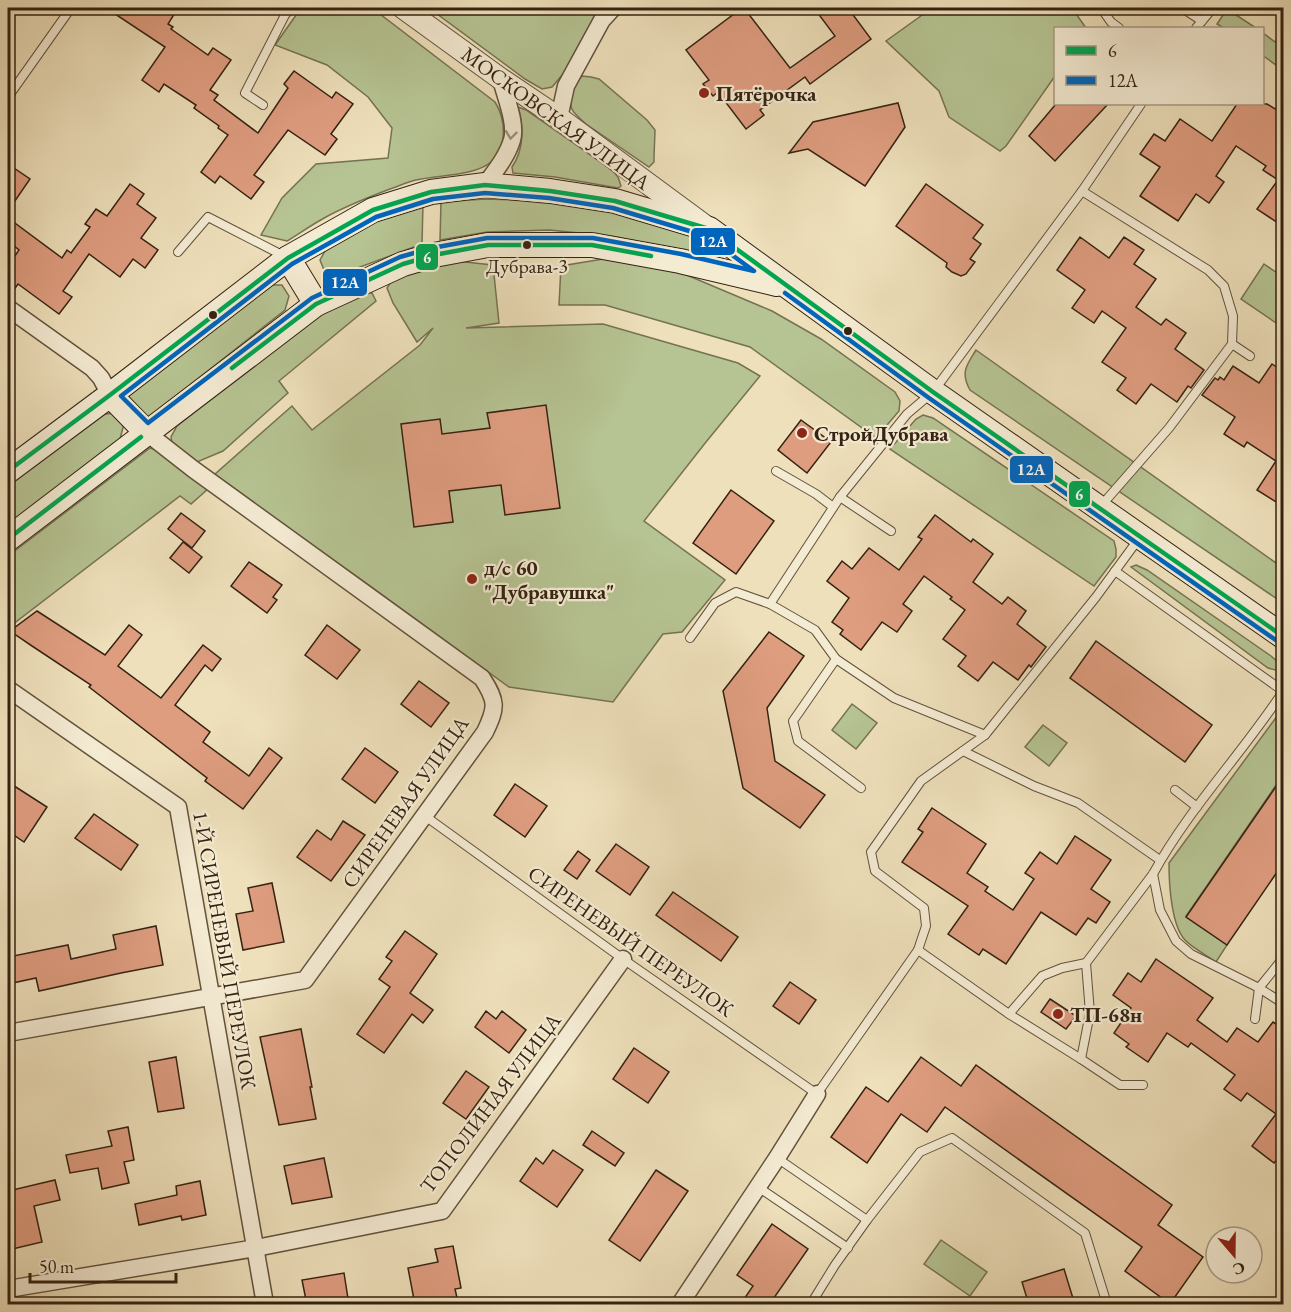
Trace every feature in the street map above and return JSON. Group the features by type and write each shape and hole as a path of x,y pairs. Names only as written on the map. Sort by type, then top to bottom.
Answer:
{"main road":[{"path":"8,471 288,258 373,210 431,192 484,185 549,191 615,201 709,229 933,392 1284,637"},
{"path":"8,539 316,304 403,264 434,255 488,245 592,245 680,261 790,287"},
{"path":"288,258 316,304"},
{"path":"110,395 147,433"}],"street":[{"name":"МОСКОВСКАЯ УЛИЦА","path":"403,8 559,118 709,229"},
{"path":"559,118 566,86 602,20 613,8"},
{"path":"484,185 504,160 513,138 513,122 501,79"},
{"path":"8,308 92,368 101,378 110,395"},
{"name":"СИРЕНЕВАЯ УЛИЦА","path":"8,1033 305,980 485,732 494,712 492,692 482,678 147,433"},
{"name":"1-Й СИРЕНЕВЫЙ ПЕРЕУЛОК","path":"8,689 178,807 265,1305"},
{"name":"ТОПОЛИНАЯ УЛИЦА","path":"8,1289 256,1248 442,1211 623,959"},
{"path":"680,1305 817,1094"}],"lane":[{"path":"8,97 71,8"},
{"path":"263,105 245,93 285,15 291,8"},
{"path":"1101,8 1118,27"},
{"path":"1182,8 1202,21"},
{"path":"1197,27 1213,8"},
{"path":"770,604 840,497 907,414 933,392 1082,191 1140,105"},
{"path":"1082,191 1208,270 1224,286 1233,316 1232,344 1169,428 1099,507"},
{"path":"178,252 208,217 288,258"},
{"path":"1232,344 1250,356"},
{"path":"776,471 816,494 833,507"},
{"path":"840,497 891,531"},
{"path":"817,1094 918,950 926,926 924,908 875,871 871,852 921,781 985,735 1096,597 1140,537"},
{"path":"1009,1014 1042,976 1062,968 1086,963 1153,874 1160,860 1197,807 1266,717 1283,691 1115,571"},
{"path":"690,638 715,603 736,592 770,604 815,630 836,659 894,698 985,735"},
{"path":"836,659 793,721 798,741 861,788"},
{"path":"963,751 1034,786 1078,802 1160,860"},
{"path":"1175,790 1197,807"},
{"name":"СИРЕНЕВЫЙ ПЕРЕУЛОК","path":"425,816 623,959 817,1094"},
{"path":"1153,874 1160,910 1176,941 1191,954 1259,988 1284,1004"},
{"path":"918,950 1009,1014 1120,1085 1143,1085"},
{"path":"1255,1019 1259,988 1284,957"},
{"path":"1081,1059 1090,1013 1086,963"},
{"path":"817,1305 814,1299 835,1265 920,1152 952,1138 1085,1233 1107,1305"},
{"path":"777,1158 867,1220"},
{"path":"758,1187 848,1248"}],"green space":[{"path":"301,8 372,8 495,102 499,109 504,133 497,156 484,167 476,170 413,181 366,198 326,217 287,241 261,235 282,198 316,164 388,158 392,128 368,97 327,65 275,45"},
{"path":"429,8 598,8 563,74 552,87 542,89"},
{"path":"932,8 1072,8 1085,27 1054,27 1054,77 1006,146 1000,151 949,117 939,91 886,41"},
{"path":"1227,9 1254,27 1222,27 1217,24"},
{"path":"1283,30 1283,70 1264,56 1264,34 1275,42"},
{"path":"582,76 599,79 647,120 655,130 654,162 649,167 586,124 574,112 571,105 572,95"},
{"path":"518,107 526,110 612,170 621,186 618,188 555,177 513,173 512,167 519,153 522,138"},
{"path":"485,199 548,201 614,212 695,235 709,246 706,255 611,236 549,230 487,232 440,240 441,202"},
{"path":"423,204 422,244 344,273 324,270 320,260 330,242 385,216"},
{"path":"609,258 682,273 772,311 821,339 895,392 900,401 899,411 876,438 750,347 605,305 559,305 561,266"},
{"name":"д/с 60 \"Дубравушка\"","path":"448,262 493,265 499,323 466,328 603,324 738,363 760,376 644,521 725,580 682,632 663,634 613,702 509,687 214,475 292,406 312,430 420,345 433,328 417,342 393,303 387,288 394,277"},
{"path":"1264,264 1283,277 1283,318 1279,325 1241,299"},
{"path":"267,285 282,285 289,296 285,310 148,418 130,404 129,394"},
{"path":"365,292 372,293 376,301 279,381 288,393 223,451 197,462 172,443 171,437 177,426 291,336 335,305"},
{"path":"976,350 1283,568 1283,603 970,390 965,373"},
{"path":"114,413 124,424 120,439 8,525 8,485 98,415"},
{"path":"923,415 933,418 1114,541 1116,557 1094,586 890,449 916,419"},
{"path":"150,448 158,450 209,488 191,504 180,496 8,628 8,556"},
{"path":"1136,565 1147,570 1271,656 1279,663 1282,672 1268,668 1131,567"},
{"path":"852,704 877,723 856,749 832,730"},
{"path":"1283,708 1283,775 1186,916 1227,945 1216,962 1188,943 1180,933 1172,903 1169,863"},
{"path":"1043,725 1067,743 1049,766 1025,747"},
{"path":"941,1240 987,1272 970,1296 924,1264"}],"building":[{"path":"106,8 178,8 168,24 173,27 171,29 208,55 213,48 231,60 210,90 218,95 214,100 258,133 288,88 284,84 294,71 332,98 336,92 353,104 331,134 337,139 325,155 288,130 254,175 264,182 251,199 220,176 215,183 201,172 228,135 194,108 196,105 164,84 159,92 142,80 165,47"},
{"path":"742,8 790,68 835,36 814,8 848,8 871,39 810,84 805,77 760,110 764,115 746,129 718,92 713,96 703,84 709,80 686,50"},
{"path":"898,103 905,127 865,186 808,149 789,153 813,122"},
{"path":"1267,104 1284,114 1284,227 1257,209 1278,180 1263,170 1266,166 1236,146 1216,176 1224,182 1209,203 1196,194 1178,221 1140,196 1160,167 1140,154 1154,134 1165,141 1180,119 1212,141 1236,105"},
{"path":"1055,105 1107,105 1055,161 1029,136"},
{"path":"8,164 30,179 8,211"},
{"path":"130,184 144,194 137,204 156,218 141,238 158,250 145,268 133,259 120,277 89,254 63,291 72,297 59,314 18,284 8,298 8,266 19,250 8,241 8,218 62,258 67,250 71,253 90,227 85,224 96,209 107,216"},
{"path":"926,184 983,225 973,238 981,244 970,259 975,262 966,274 961,276 952,272 946,267 947,263 896,226"},
{"path":"1080,237 1109,258 1124,237 1144,250 1134,264 1156,279 1136,307 1161,325 1166,319 1186,333 1175,349 1204,370 1191,388 1188,386 1177,402 1151,384 1136,404 1117,390 1126,378 1102,362 1126,328 1102,311 1094,323 1072,308 1085,290 1057,270"},
{"path":"1272,364 1284,372 1284,507 1257,490 1276,461 1247,442 1244,447 1224,434 1235,417 1202,395 1215,378 1218,380 1220,377 1224,380 1233,366 1259,383"},
{"path":"546,405 560,508 505,515 501,485 449,491 453,522 414,527 401,424 440,419 442,434 490,428 487,413"},
{"path":"801,420 831,442 807,473 778,450"},
{"path":"731,490 774,521 736,574 693,543"},
{"path":"181,513 205,531 192,548 168,529"},
{"path":"935,515 971,542 973,539 993,554 973,582 1002,604 1008,597 1026,611 1017,624 1046,647 1018,680 993,662 978,681 958,666 966,656 943,639 965,610 924,576 903,604 912,611 897,632 882,622 861,650 840,634 843,630 832,622 849,598 827,581 842,561 852,569 869,548 899,570 922,539 918,537"},
{"path":"183,542 202,557 189,573 170,558"},
{"path":"249,562 282,585 273,597 277,600 267,613 231,586"},
{"path":"37,611 105,655 129,625 142,635 118,666 161,698 203,645 221,659 212,671 205,665 175,705 210,732 203,742 249,776 269,748 282,758 243,809 205,781 207,778 89,687 91,685 10,631"},
{"path":"327,625 360,650 337,679 305,655"},
{"path":"769,632 804,656 767,708 775,761 825,795 800,828 743,788 723,691"},
{"path":"1096,641 1212,725 1185,762 1070,678"},
{"path":"419,681 449,703 431,727 401,704"},
{"path":"365,748 398,772 375,803 342,779"},
{"path":"1284,775 1284,862 1227,945 1186,917"},
{"path":"8,782 47,807 24,842 8,831"},
{"path":"515,784 547,806 525,837 494,815"},
{"path":"932,808 986,844 967,873 988,887 985,891 1013,910 1034,879 1025,873 1040,852 1057,864 1075,836 1111,860 1091,889 1110,902 1096,923 1088,918 1076,935 1041,912 1006,964 983,949 979,955 948,934 968,906 902,862 923,832 918,829"},
{"path":"94,814 138,845 121,870 75,838"},
{"path":"343,821 365,835 331,881 297,857 317,830 331,840"},
{"path":"616,844 649,867 630,895 596,871"},
{"path":"578,851 590,860 577,879 564,870"},
{"path":"272,883 284,942 243,950 236,914 253,911 248,888"},
{"path":"673,892 738,937 721,961 656,915"},
{"path":"156,926 163,965 39,991 36,978 8,984 8,957 68,945 71,959 116,949 113,935"},
{"path":"405,931 437,954 410,993 433,1010 423,1023 412,1014 384,1053 357,1034 390,987 379,979 392,961 386,957"},
{"path":"1156,959 1213,998 1197,1020 1227,1042 1237,1028 1258,1042 1273,1022 1284,1029 1284,1151 1274,1163 1252,1146 1276,1114 1247,1093 1241,1101 1224,1089 1235,1075 1191,1043 1188,1047 1167,1033 1148,1062 1126,1047 1129,1044 1114,1033 1131,1008 1113,995 1128,973 1141,982"},
{"path":"790,982 816,1000 799,1024 773,1006"},
{"name":"ТП-68н","path":"1050,999 1076,1016 1066,1029 1041,1012"},
{"path":"486,1011 496,1019 502,1011 526,1030 509,1053 475,1027"},
{"path":"301,1029 316,1119 279,1125 260,1037"},
{"path":"634,1048 669,1072 648,1103 613,1079"},
{"path":"176,1057 184,1108 158,1112 149,1062"},
{"path":"921,1057 961,1086 976,1065 1172,1205 1158,1225 1203,1257 1170,1304 1125,1271 1142,1247 945,1107 927,1132 901,1114 867,1163 831,1137 866,1087 888,1102"},
{"path":"466,1071 489,1087 466,1119 443,1103"},
{"path":"128,1127 134,1160 124,1162 129,1183 102,1189 98,1168 70,1173 66,1155 112,1146 108,1131"},
{"path":"592,1131 624,1153 615,1166 583,1145"},
{"path":"553,1150 583,1170 557,1207 520,1181 536,1158 543,1164"},
{"path":"324,1158 332,1197 292,1204 284,1166"},
{"path":"656,1170 688,1191 640,1261 609,1240"},
{"path":"55,1180 60,1200 34,1206 42,1242 8,1250 8,1191"},
{"path":"200,1181 206,1215 182,1220 181,1216 139,1225 135,1204 177,1195 176,1186"},
{"path":"772,1224 808,1249 769,1305 740,1305 753,1286 737,1275"},
{"path":"453,1246 461,1288 455,1289 458,1302 444,1305 415,1305 408,1268 438,1262 435,1249"},
{"path":"1064,1269 1075,1305 1029,1305 1022,1282"},
{"path":"344,1273 349,1305 307,1305 302,1280"}],"transit line":[{"name":"6","path":"8,471 288,258 373,210 431,192 485,185 550,191 615,201 709,229 933,392 1284,637"},
{"name":"12А","path":"485,193 549,198 613,208 706,236 754,271 681,254 593,238 487,238 432,248 400,257 312,298 148,423 121,396 292,264 376,217 433,199 485,193"},
{"name":"6","path":"232,368 316,304 403,264 434,255 488,245 592,245 651,256"},
{"name":"12А","path":"785,293 929,398 1280,643"},
{"name":"6","path":"8,539 141,437"}],"place":[{"name":"Пятёрочка","path":"704,93"},
{"name":"Дубрава-3","path":"527,245"},
{"name":"СтройДубрава","path":"802,433"},
{"name":"д/с 60 \"Дубравушка\"","path":"472,579"},
{"name":"ТП-68н","path":"1058,1014"}]}
